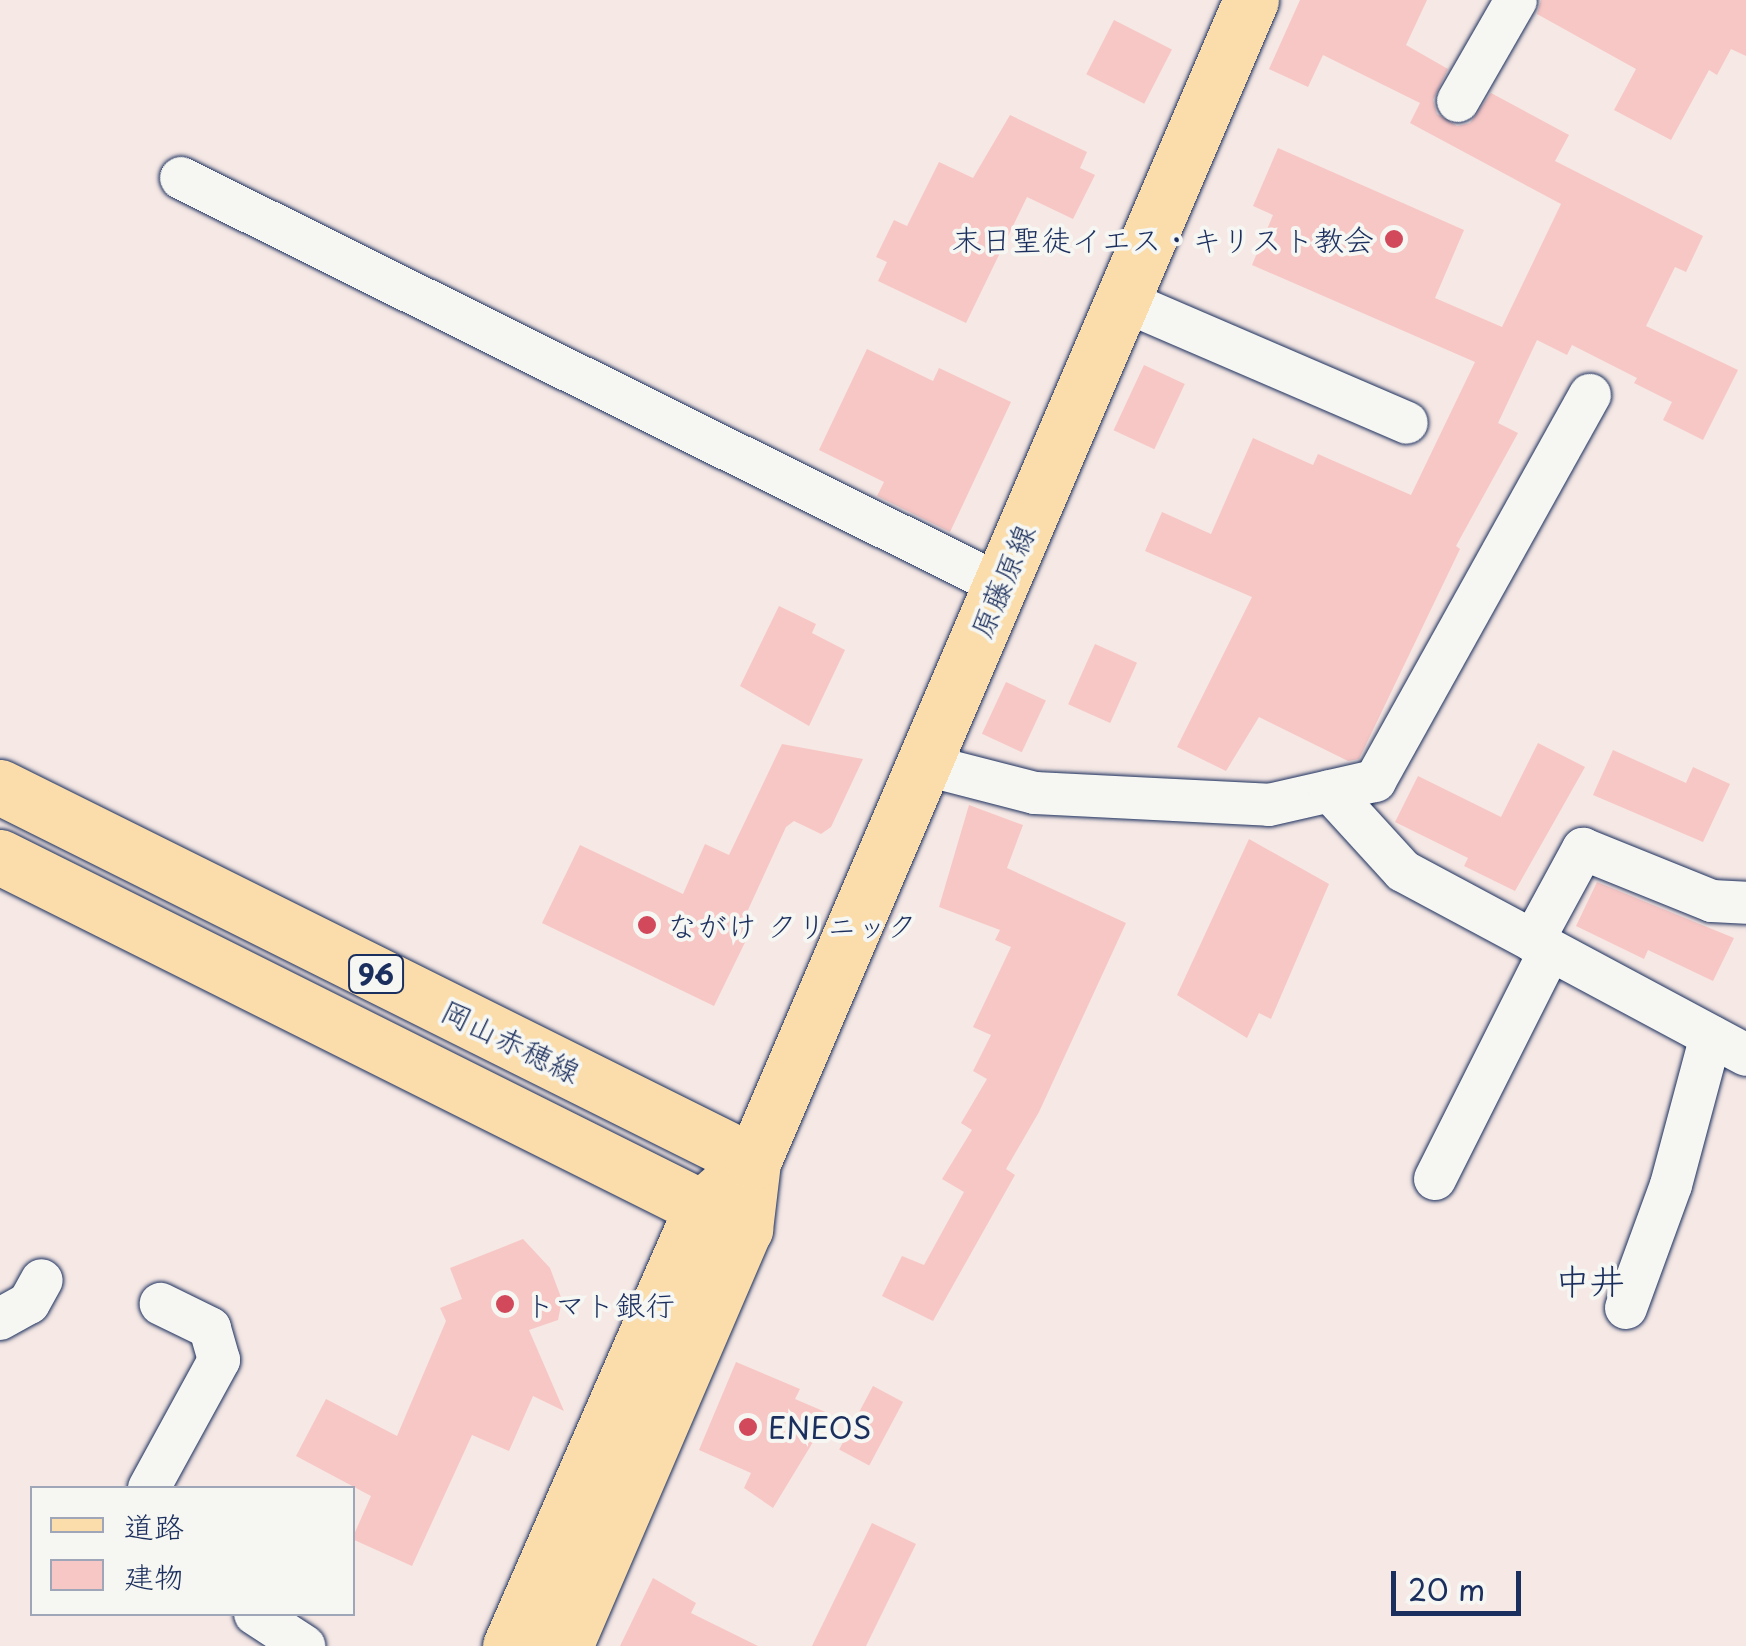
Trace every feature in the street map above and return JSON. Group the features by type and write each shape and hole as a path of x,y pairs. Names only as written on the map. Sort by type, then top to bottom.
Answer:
{"main road":[{"name":"原藤原線","path":"753,1162 1251,0"},
{"name":"岡山赤穂線","path":"0,787 753,1162"},
{"name":"岡山赤穂線","path":"0,856 724,1218"},
{"path":"510,1646 753,1162"},
{"path":"565,1646 724,1218"}],"street":[{"path":"1458,101 1516,0"},
{"path":"182,178 1000,586"},
{"path":"1122,300 1406,424"},
{"path":"922,764 1035,793 1269,806 1376,781 1590,395"},
{"path":"1330,791 1403,870 1728,1046 1626,1308"},
{"path":"1435,1179 1583,849 1712,902 1746,903"},
{"path":"0,1319 29,1303 42,1280"},
{"path":"150,1486 220,1360 210,1328 161,1304"},
{"path":"258,1616 304,1646"}],"building":[{"path":"1300,0 1427,0 1406,45 1448,69 1433,100 1437,114 1457,126 1470,123 1491,93 1569,135 1555,161 1703,236 1686,272 1675,267 1646,326 1738,370 1703,440 1663,420 1672,402 1634,383 1637,378 1572,345 1567,355 1537,340 1498,423 1518,433 1456,546 1460,549 1359,759 1348,761 1259,717 1226,771 1177,747 1252,597 1145,551 1162,512 1211,534 1253,438 1313,465 1318,454 1411,495 1475,362 1252,265 1273,215 1253,206 1278,148 1464,230 1435,298 1502,327 1561,204 1410,123 1420,103 1323,55 1308,87 1269,69"},
{"path":"1541,0 1746,0 1746,56 1731,49 1717,75 1709,70 1671,140 1614,110 1636,69 1537,14"},
{"path":"1114,20 1172,50 1144,104 1086,74"},
{"path":"1010,115 1087,152 1080,168 1095,175 1073,219 1027,197 966,323 878,281 887,262 876,257 894,220 907,226 939,162 973,178"},
{"path":"867,349 933,381 939,368 1011,402 950,532 877,496 884,482 819,450"},
{"path":"1144,365 1185,384 1154,449 1114,430"},
{"path":"779,606 816,624 812,633 845,650 809,726 740,686"},
{"path":"1095,644 1137,663 1110,723 1068,704"},
{"path":"1006,682 1046,701 1022,752 982,734"},
{"path":"1538,743 1585,767 1515,891 1464,866 1468,858 1395,822 1418,776 1501,817"},
{"path":"782,744 863,759 831,827 821,834 794,821 786,827 742,923 752,928 714,1006 542,923 580,845 683,894 705,844 729,855"},
{"path":"1613,750 1686,783 1693,767 1730,784 1703,842 1593,795"},
{"path":"969,805 1023,825 1007,868 1126,923 1039,1112 1006,1169 1015,1175 933,1321 882,1296 902,1256 924,1265 964,1192 942,1179 972,1130 961,1123 987,1079 973,1071 991,1035 973,1027 1011,947 995,940 1000,930 939,907"},
{"path":"1249,839 1329,884 1271,1019 1259,1013 1247,1038 1177,995"},
{"path":"1597,882 1734,938 1713,981 1648,950 1644,959 1576,926"},
{"path":"523,1239 550,1268 562,1300 558,1320 529,1330 564,1411 533,1396 509,1451 472,1435 412,1566 355,1540 371,1496 296,1456 326,1399 397,1436 446,1321 440,1308 462,1299 450,1268"},
{"path":"736,1362 800,1389 795,1399 830,1414 773,1508 744,1488 751,1473 699,1450"},
{"path":"873,1386 903,1402 869,1466 839,1450"},
{"path":"872,1523 916,1544 866,1646 812,1646"},
{"path":"653,1578 696,1603 691,1613 758,1646 620,1646"}],"place":[{"name":"末日聖徒イエス・キリスト教会","path":"1394,239"},
{"name":"ながけ クリニック","path":"647,925"},
{"name":"トマト銀行","path":"505,1304"},
{"name":"ENEOS","path":"748,1427"}],"district":[{"name":"中井","path":"1590,1280"}]}
